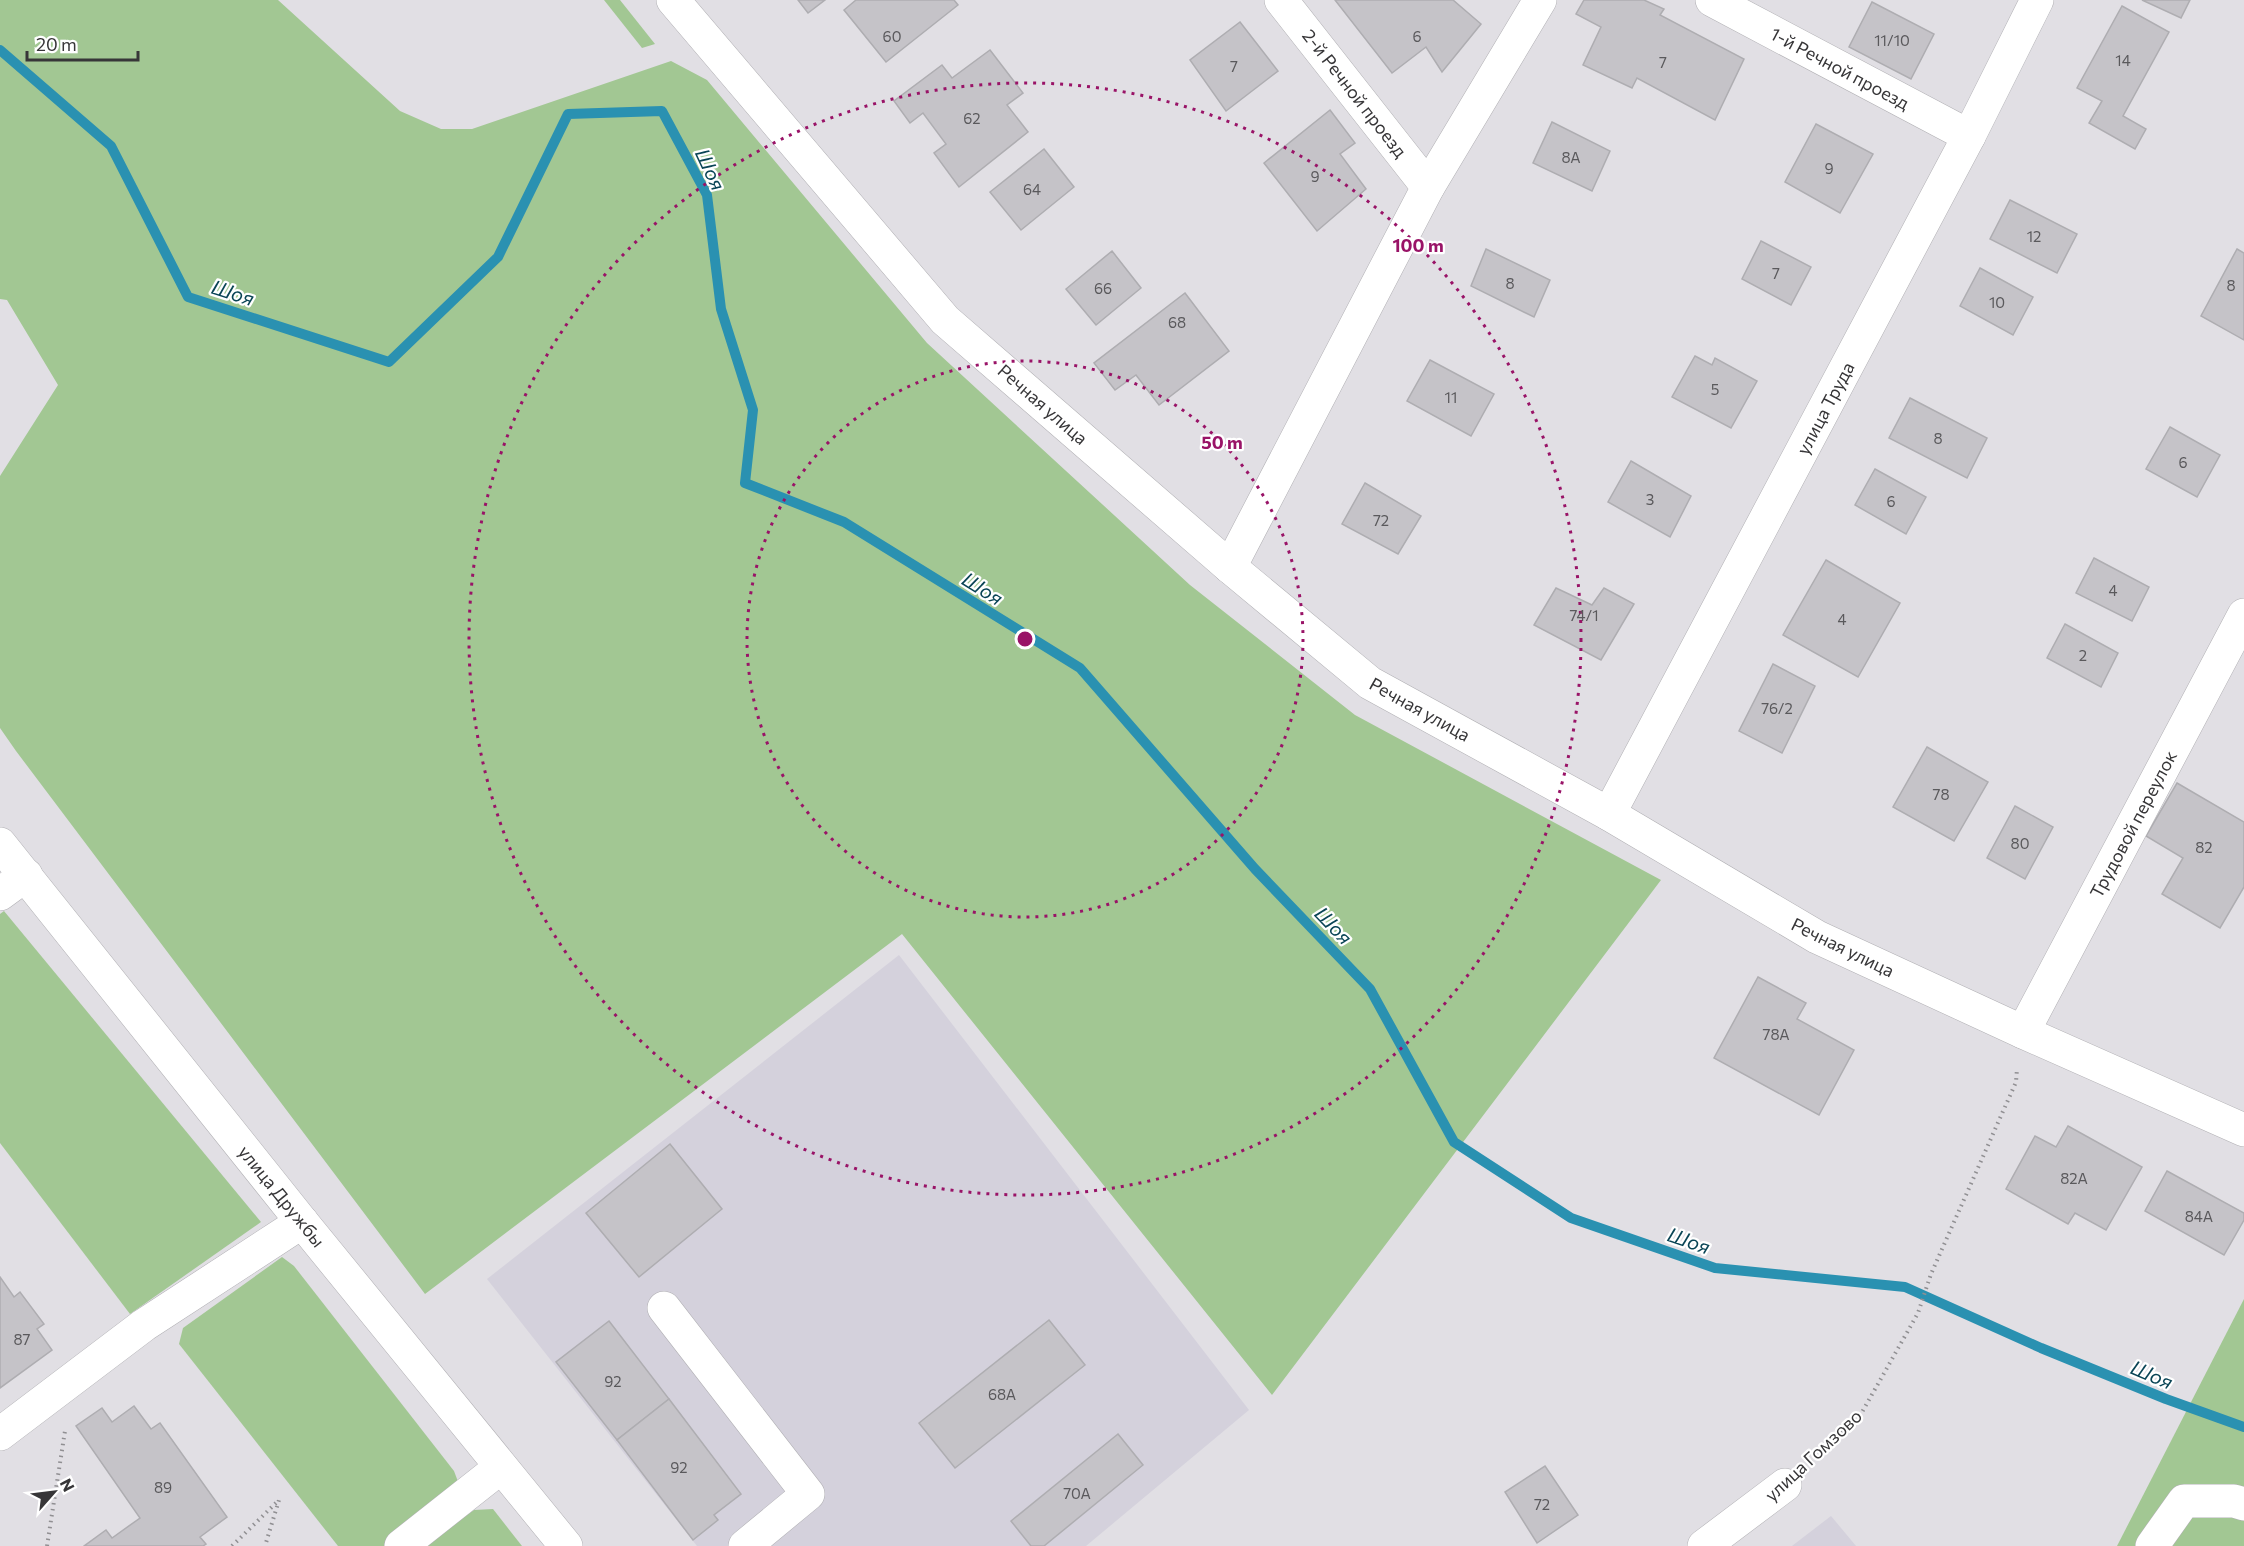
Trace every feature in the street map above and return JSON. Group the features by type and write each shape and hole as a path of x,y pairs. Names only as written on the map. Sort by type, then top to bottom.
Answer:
{"street":[{"name":"Речная улица","path":"673,0 945,320 1230,567 1370,683 1610,814 1817,937 2244,1130"},
{"name":"2-й Речной проезд","path":"1281,0 1428,187"},
{"path":"1230,567 1428,187 1540,0"},
{"name":"1-й Речной проезд","path":"1712,0 1969,136"},
{"name":"улица Труда","path":"1610,814 1969,136 2037,0"},
{"name":"Трудовой переулок","path":"2023,1032 2244,615"},
{"name":"улица Дружбы","path":"0,844 566,1546"},
{"path":"0,894 26,875"},
{"path":"0,1434 144,1325 303,1222"},
{"path":"663,1308 808,1494 744,1546"},
{"path":"401,1546 501,1467"},
{"name":"улица Гомзово","path":"1704,1546 1785,1485"},
{"path":"2152,1546 2184,1501 2244,1503"}],"path":[{"name":"улица Гомзово","path":"1785,1485 1860,1414 1918,1313 1930,1274 2016,1082 2023,1032"},
{"path":"47,1546 73,1378"},
{"path":"232,1546 279,1500 265,1546"}],"shaded area":[{"path":"899,955 1249,1410 1086,1546 697,1546 487,1279"},
{"path":"1831,1516 1856,1546 1792,1546"}],"green space":[{"path":"0,0 278,0 400,111 441,129 472,129 671,61 707,80 927,343 1190,585 1355,715 1661,880 1272,1395 902,934 425,1294 0,728 0,476 58,385 7,300 0,299"},
{"path":"604,0 620,0 655,44 642,48"},
{"path":"4,911 261,1222 130,1314 0,1143 0,914"},
{"path":"282,1257 294,1266 454,1471 460,1487 388,1546 338,1546 179,1344 183,1328"},
{"path":"2244,1299 2244,1546 2117,1546"},
{"path":"493,1509 522,1546 422,1546 474,1510"}],"building":[{"path":"798,0 825,0 808,13"},
{"path":"856,0 954,0 958,5 886,62 844,10"},
{"path":"1335,0 1453,0 1481,24 1442,72 1426,47 1392,73"},
{"path":"1584,0 1644,0 1664,9 1660,15 1744,59 1715,120 1637,78 1632,88 1583,65 1601,27 1576,14"},
{"path":"2142,0 2190,0 2181,18"},
{"path":"1872,2 1934,34 1911,79 1849,47"},
{"path":"2122,6 2169,32 2123,116 2146,129 2135,149 2089,123 2102,101 2077,88"},
{"path":"1240,22 1278,71 1226,111 1190,60"},
{"path":"990,50 1023,93 1007,105 1028,132 959,187 934,153 946,144 923,113 910,123 894,101 942,65 952,78"},
{"path":"1330,110 1355,143 1340,154 1366,189 1317,231 1264,163"},
{"path":"1552,122 1610,151 1592,191 1533,163"},
{"path":"1816,124 1873,154 1840,213 1785,182"},
{"path":"1044,149 1074,187 1021,230 990,192"},
{"path":"2010,200 2077,234 2057,273 1990,239"},
{"path":"1761,241 1811,267 1791,305 1742,279"},
{"path":"1486,249 1550,280 1534,317 1471,286"},
{"path":"2237,249 2244,253 2244,340 2201,316"},
{"path":"1112,251 1141,288 1096,325 1066,289"},
{"path":"1980,268 2033,297 2013,335 1960,306"},
{"path":"1185,293 1229,351 1159,405 1136,375 1115,390 1094,363"},
{"path":"1695,356 1712,365 1715,358 1757,381 1731,428 1672,397"},
{"path":"1430,360 1494,394 1471,436 1407,401"},
{"path":"1910,398 1987,438 1967,478 1889,438"},
{"path":"2170,427 2220,455 2197,497 2146,469"},
{"path":"1631,461 1691,496 1670,537 1608,502"},
{"path":"1875,469 1926,497 1906,534 1855,505"},
{"path":"1365,483 1421,516 1398,554 1342,524"},
{"path":"2094,558 2149,587 2132,621 2076,593"},
{"path":"1826,560 1900,603 1858,677 1783,635"},
{"path":"1556,588 1592,605 1604,588 1634,604 1601,660 1534,625"},
{"path":"2065,624 2118,653 2101,687 2047,658"},
{"path":"1773,664 1815,686 1782,753 1739,731"},
{"path":"1927,747 1988,782 1954,841 1893,807"},
{"path":"2177,783 2244,822 2244,887 2220,928 2162,894 2183,858 2146,836"},
{"path":"2015,806 2053,827 2025,879 1987,858"},
{"path":"1758,977 1806,1003 1797,1019 1854,1050 1819,1115 1714,1058"},
{"path":"2068,1126 2142,1167 2106,1230 2075,1213 2068,1224 2006,1189 2035,1136 2056,1147"},
{"path":"670,1144 722,1209 639,1277 586,1213"},
{"path":"2167,1171 2244,1213 2244,1220 2224,1255 2145,1211"},
{"path":"0,1277 14,1297 20,1292 44,1324 37,1329 52,1350 0,1388"},
{"path":"1049,1320 1085,1365 955,1468 919,1423"},
{"path":"609,1321 669,1399 617,1440 556,1362"},
{"path":"669,1399 741,1494 714,1515 718,1520 693,1540 617,1440"},
{"path":"134,1406 151,1429 160,1423 227,1517 200,1537 206,1544 203,1546 84,1546 106,1530 112,1538 140,1518 76,1426 102,1408 112,1422"},
{"path":"1118,1434 1143,1465 1044,1546 1031,1546 1011,1521"},
{"path":"1545,1466 1578,1515 1537,1543 1505,1492"}],"waterway":[{"name":"Шоя","path":"0,50 111,146 188,297 389,362 498,257 568,114 662,111 707,195 721,309 753,410 745,483 844,522 1080,668 1255,869 1370,989 1454,1142 1571,1218 1715,1268 1905,1287 2041,1348 2166,1399 2244,1427"}]}
